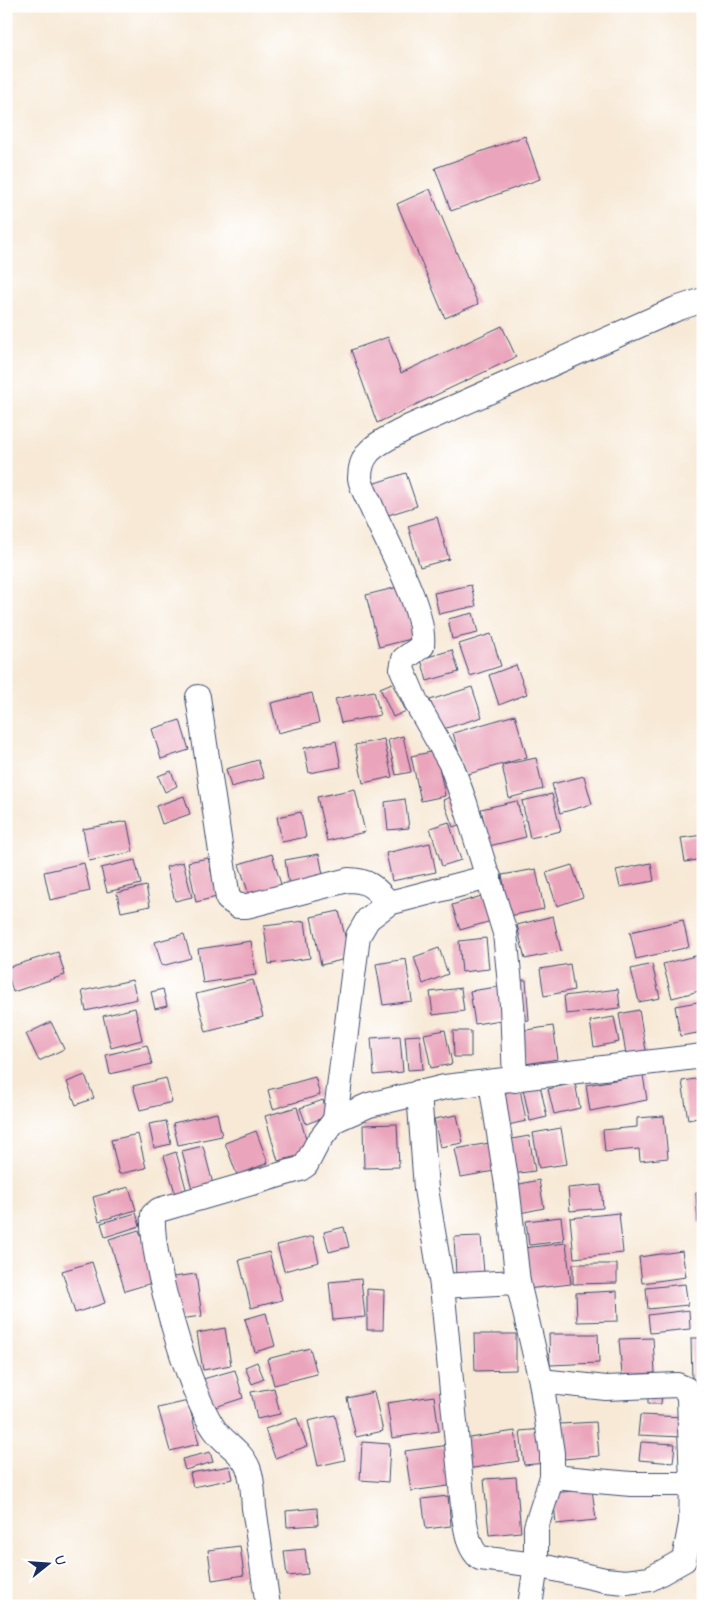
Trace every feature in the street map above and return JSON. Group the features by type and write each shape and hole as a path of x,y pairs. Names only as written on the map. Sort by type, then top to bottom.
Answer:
{"street":[{"path":"515,1080 512,1005 505,933 489,877 450,764 417,704 402,668 404,659 422,646 422,633 412,595 384,539 360,480 362,464 368,453 376,446 407,428 676,309 703,300"},
{"path":"198,697 228,899 238,906 247,906 348,880 361,880 375,887 389,903"},
{"path":"335,1120 358,936 368,919 389,903 489,877"},
{"path":"268,1606 249,1470 236,1448 216,1431 196,1396 179,1342 163,1280 152,1228 153,1215 159,1210 300,1169 306,1165 318,1142 335,1120 369,1105 419,1092 703,1056"},
{"path":"492,1082 507,1185 518,1282 550,1427 552,1476 536,1527 536,1565 530,1606"},
{"path":"419,1092 426,1189 442,1286 464,1517 470,1547 480,1558 536,1565 605,1580 626,1582 650,1579 684,1560 697,1484 689,1398 686,1389 677,1385 606,1388 541,1381"},
{"path":"442,1286 518,1282"},
{"path":"552,1476 630,1484 697,1484"}],"building":[{"path":"525,136 540,179 451,211 435,168"},
{"path":"430,189 478,304 445,318 397,204"},
{"path":"502,326 516,357 377,423 351,350 388,337 401,373"},
{"path":"406,473 417,506 382,517 372,484"},
{"path":"437,517 449,559 420,567 408,526"},
{"path":"471,585 476,606 439,614 434,593"},
{"path":"402,586 415,638 379,647 366,595"},
{"path":"473,613 478,633 452,639 448,619"},
{"path":"491,634 501,666 470,676 459,644"},
{"path":"452,650 459,672 427,681 421,659"},
{"path":"516,665 527,694 499,705 489,675"},
{"path":"392,683 406,711 393,717 380,688"},
{"path":"472,687 482,717 440,730 430,700"},
{"path":"374,691 380,715 341,723 335,699"},
{"path":"312,693 319,723 278,733 271,703"},
{"path":"515,715 527,757 465,775 453,733"},
{"path":"180,720 189,750 161,759 152,729"},
{"path":"403,736 411,772 396,775 388,740"},
{"path":"384,739 392,777 363,783 355,745"},
{"path":"336,741 341,767 309,773 304,748"},
{"path":"436,751 445,796 421,801 411,756"},
{"path":"536,758 543,789 509,798 502,765"},
{"path":"258,760 264,778 231,787 226,769"},
{"path":"171,771 177,786 165,792 158,776"},
{"path":"584,776 592,804 560,813 552,784"},
{"path":"355,789 365,832 327,841 317,797"},
{"path":"552,794 561,831 530,838 522,801"},
{"path":"457,795 467,822 453,827 443,800"},
{"path":"184,796 190,814 162,824 156,806"},
{"path":"405,799 409,828 388,830 385,802"},
{"path":"517,801 526,837 489,846 481,809"},
{"path":"301,812 306,837 282,842 277,817"},
{"path":"127,821 133,852 89,861 83,829"},
{"path":"449,822 461,860 442,866 430,828"},
{"path":"703,835 703,859 685,862 681,838"},
{"path":"430,843 436,872 392,881 386,853"},
{"path":"272,854 282,888 250,898 239,864"},
{"path":"319,854 324,880 289,886 285,860"},
{"path":"208,858 217,897 196,902 188,862"},
{"path":"135,860 141,884 107,892 101,868"},
{"path":"183,862 192,897 175,901 166,867"},
{"path":"84,863 90,891 50,900 44,872"},
{"path":"651,863 654,881 620,887 616,870"},
{"path":"572,865 583,897 557,906 546,873"},
{"path":"536,869 544,909 509,916 502,875"},
{"path":"146,886 150,906 121,912 117,893"},
{"path":"488,894 495,920 460,930 452,905"},
{"path":"339,911 350,958 321,965 311,917"},
{"path":"553,916 561,951 525,959 517,925"},
{"path":"683,920 689,947 636,959 630,932"},
{"path":"305,921 310,958 269,964 264,926"},
{"path":"184,934 191,958 162,966 155,942"},
{"path":"486,938 489,969 462,972 459,941"},
{"path":"251,941 256,975 203,983 198,949"},
{"path":"439,948 448,974 423,984 414,957"},
{"path":"58,952 65,975 13,992 6,968"},
{"path":"703,954 703,990 672,998 663,964"},
{"path":"406,959 412,1001 383,1005 376,964"},
{"path":"570,964 574,990 544,996 540,969"},
{"path":"652,964 660,998 639,1002 631,969"},
{"path":"132,980 137,999 86,1011 82,991"},
{"path":"253,980 263,1017 206,1032 196,994"},
{"path":"515,980 526,980 529,1020 519,1021"},
{"path":"504,986 508,1019 475,1024 470,991"},
{"path":"461,988 464,1011 433,1015 430,992"},
{"path":"163,989 167,1006 155,1009 151,992"},
{"path":"618,989 620,1008 566,1014 564,996"},
{"path":"703,1001 703,1032 680,1036 675,1006"},
{"path":"135,1008 142,1040 111,1048 103,1016"},
{"path":"639,1010 647,1056 627,1059 619,1014"},
{"path":"614,1017 619,1042 594,1047 590,1021"},
{"path":"51,1022 64,1049 39,1061 26,1034"},
{"path":"553,1026 558,1059 525,1064 520,1031"},
{"path":"445,1030 452,1064 431,1068 424,1034"},
{"path":"453,1031 471,1031 471,1057 454,1057"},
{"path":"420,1035 423,1069 408,1070 405,1036"},
{"path":"400,1036 403,1072 374,1075 371,1038"},
{"path":"147,1045 152,1064 110,1074 106,1055"},
{"path":"85,1075 94,1098 76,1105 67,1082"},
{"path":"643,1075 647,1100 590,1111 586,1085"},
{"path":"315,1077 320,1095 273,1109 268,1090"},
{"path":"166,1078 172,1102 140,1110 133,1086"},
{"path":"703,1078 703,1117 688,1120 682,1081"},
{"path":"575,1083 580,1108 554,1114 548,1089"},
{"path":"540,1085 547,1117 530,1121 523,1089"},
{"path":"520,1089 526,1121 508,1125 502,1093"},
{"path":"323,1100 328,1116 306,1124 300,1108"},
{"path":"297,1107 310,1153 278,1161 265,1116"},
{"path":"217,1113 222,1136 178,1145 173,1123"},
{"path":"457,1115 463,1143 440,1147 434,1119"},
{"path":"664,1116 668,1158 640,1161 639,1149 605,1152 603,1130 637,1127 637,1118"},
{"path":"166,1121 171,1144 154,1148 149,1124"},
{"path":"397,1124 399,1167 364,1168 363,1125"},
{"path":"561,1128 567,1164 539,1168 533,1133"},
{"path":"256,1131 268,1163 237,1175 225,1143"},
{"path":"138,1134 146,1168 119,1174 111,1140"},
{"path":"529,1136 535,1171 512,1174 506,1140"},
{"path":"495,1142 500,1170 461,1177 455,1149"},
{"path":"203,1146 213,1184 192,1189 182,1151"},
{"path":"176,1152 188,1196 177,1199 164,1156"},
{"path":"539,1180 544,1208 520,1213 515,1185"},
{"path":"601,1185 603,1208 570,1211 568,1188"},
{"path":"129,1187 136,1210 99,1221 93,1197"},
{"path":"696,1193 703,1193 703,1223 698,1223"},
{"path":"136,1213 140,1226 105,1237 101,1223"},
{"path":"619,1213 623,1253 574,1258 570,1218"},
{"path":"561,1217 564,1241 529,1245 526,1221"},
{"path":"344,1227 349,1247 329,1252 324,1232"},
{"path":"139,1230 155,1282 125,1291 109,1239"},
{"path":"313,1236 319,1262 284,1271 277,1245"},
{"path":"481,1236 484,1273 456,1274 454,1237"},
{"path":"566,1243 571,1284 527,1289 523,1248"},
{"path":"682,1251 686,1277 642,1283 639,1257"},
{"path":"269,1252 282,1300 251,1308 239,1260"},
{"path":"92,1262 105,1303 75,1313 62,1271"},
{"path":"573,1264 617,1264 617,1283 573,1284"},
{"path":"196,1274 202,1316 179,1319 173,1277"},
{"path":"361,1279 365,1317 333,1320 329,1282"},
{"path":"685,1284 688,1305 648,1309 646,1288"},
{"path":"367,1289 384,1290 383,1330 367,1330"},
{"path":"617,1291 618,1321 577,1322 576,1293"},
{"path":"689,1310 690,1329 650,1333 648,1315"},
{"path":"266,1313 275,1346 255,1352 245,1319"},
{"path":"225,1328 231,1365 203,1370 197,1333"},
{"path":"474,1334 516,1334 516,1370 475,1371"},
{"path":"549,1334 598,1334 599,1363 550,1365"},
{"path":"653,1338 655,1373 622,1375 619,1339"},
{"path":"691,1338 703,1338 703,1380 692,1381"},
{"path":"310,1348 317,1374 274,1385 267,1359"},
{"path":"257,1362 264,1379 252,1384 245,1367"},
{"path":"235,1370 243,1398 212,1408 203,1379"},
{"path":"274,1388 280,1414 257,1419 251,1392"},
{"path":"374,1392 383,1431 356,1437 347,1398"},
{"path":"648,1392 662,1393 661,1404 648,1404"},
{"path":"434,1396 439,1431 392,1438 387,1403"},
{"path":"188,1401 199,1444 170,1451 158,1408"},
{"path":"335,1415 345,1460 318,1466 308,1421"},
{"path":"640,1415 683,1417 682,1437 638,1435"},
{"path":"297,1418 307,1446 275,1458 265,1429"},
{"path":"596,1422 599,1456 563,1459 560,1424"},
{"path":"543,1429 546,1463 524,1465 520,1431"},
{"path":"515,1431 519,1461 467,1469 463,1439"},
{"path":"362,1442 390,1444 388,1482 360,1480"},
{"path":"641,1442 675,1444 673,1463 639,1460"},
{"path":"450,1445 455,1485 411,1491 405,1451"},
{"path":"210,1452 213,1462 185,1470 182,1459"},
{"path":"230,1466 233,1479 193,1487 190,1473"},
{"path":"516,1477 521,1532 489,1535 484,1479"},
{"path":"592,1489 596,1520 556,1524 553,1493"},
{"path":"448,1496 451,1526 426,1529 422,1499"},
{"path":"317,1508 318,1525 287,1527 286,1511"},
{"path":"703,1512 703,1553 690,1552"},
{"path":"240,1546 244,1575 212,1580 208,1550"},
{"path":"305,1549 308,1574 287,1576 284,1551"}]}
